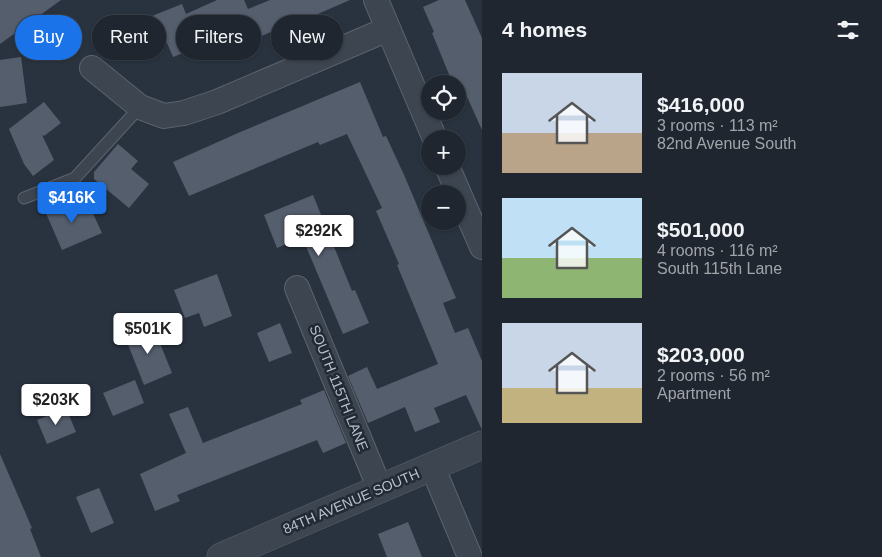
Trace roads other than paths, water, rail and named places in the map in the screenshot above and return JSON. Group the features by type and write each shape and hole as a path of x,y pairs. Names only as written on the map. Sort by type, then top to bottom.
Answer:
{"street":[{"path":"376,0 431,130"},
{"path":"92,68 140,107 164,116 184,113 217,102 388,29"},
{"path":"451,175 482,247"},
{"name":"SOUTH 115TH LANE","path":"297,288 380,489"},
{"name":"84TH AVENUE SOUTH","path":"221,557 482,445"},
{"path":"432,466 470,557"}],"lane":[{"path":"24,198 75,178 140,107"}]}
